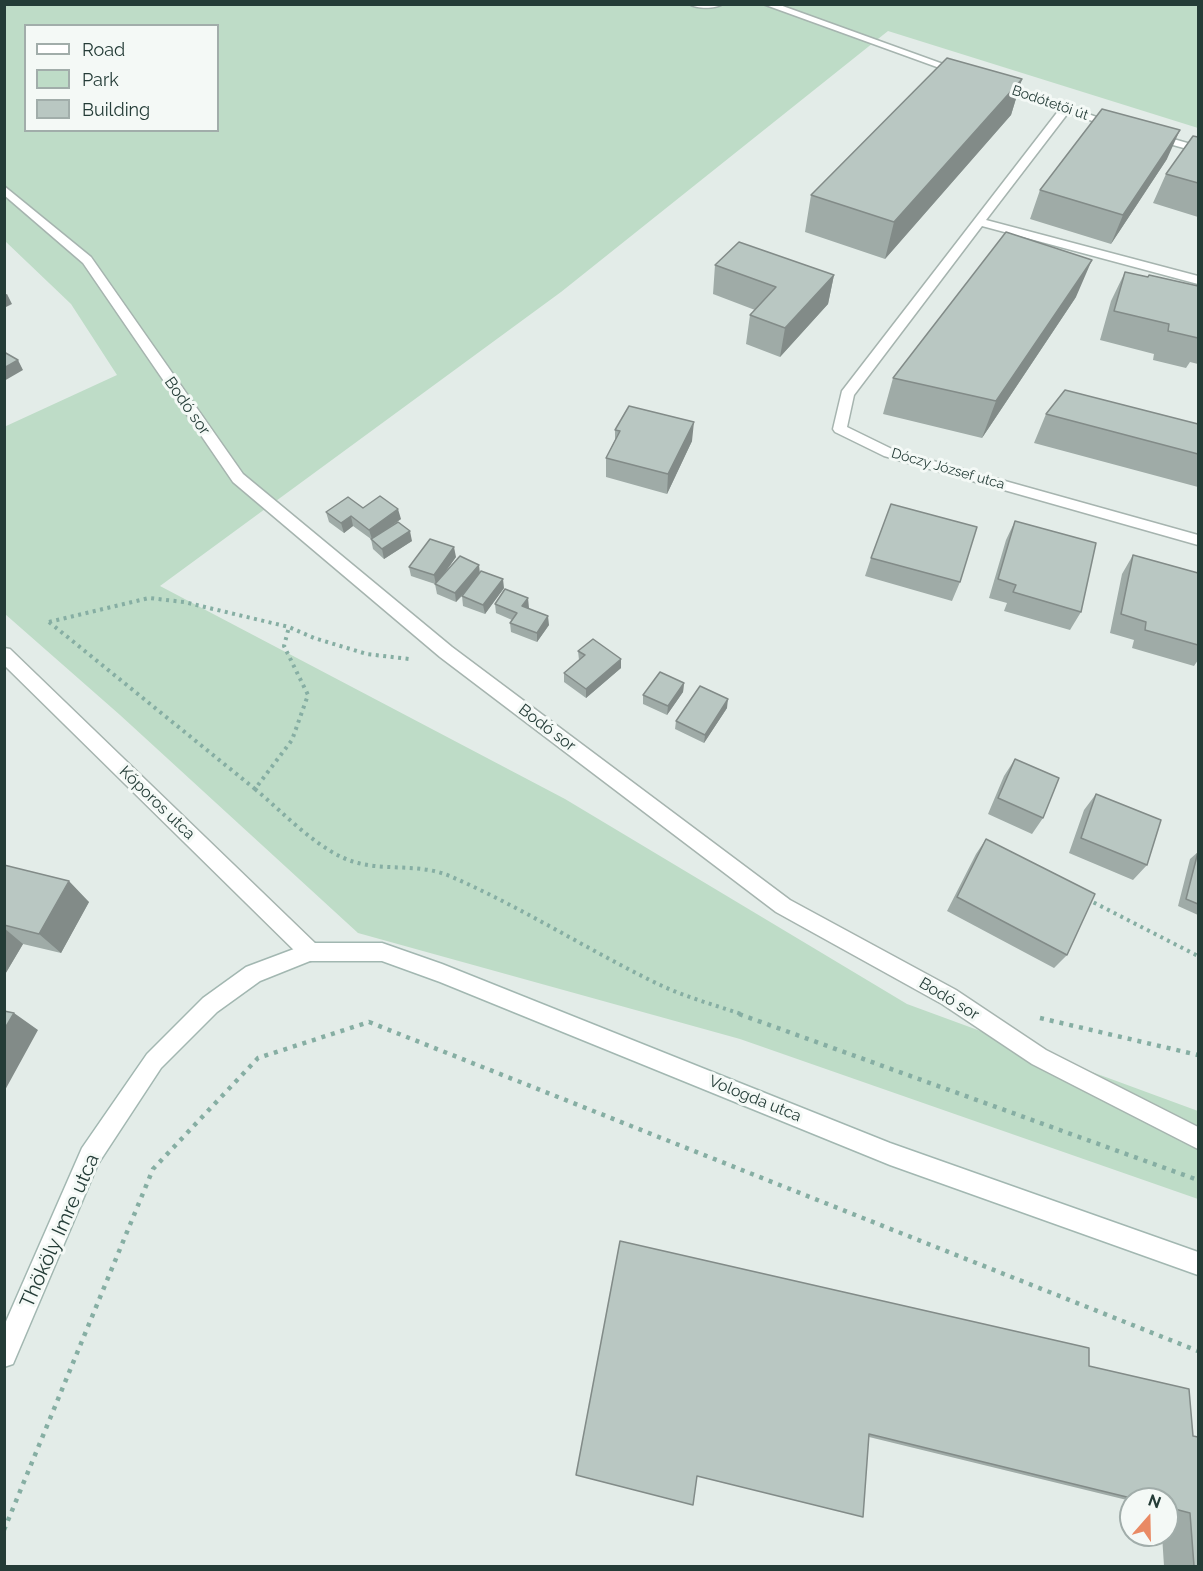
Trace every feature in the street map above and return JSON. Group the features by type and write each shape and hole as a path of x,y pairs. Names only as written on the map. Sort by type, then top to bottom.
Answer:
{"street":[{"path":"693,4 719,4"},
{"path":"767,4 979,78"},
{"name":"Bodótetői út","path":"990,82 1130,129"},
{"name":"Dóczy József utca","path":"1066,108 847,394 840,429 889,453 1198,540"},
{"path":"1141,133 1198,149"},
{"name":"Bodó sor","path":"4,189 87,260 238,478 446,652 783,906 949,997 1039,1057 1198,1138"},
{"path":"979,222 1198,280"},
{"name":"Kőporos utca","path":"4,654 310,952"},
{"name":"Vologda utca","path":"310,952 382,952 441,973 891,1154 1198,1264"},
{"name":"Thököly Imre utca","path":"4,1355 90,1156 154,1061 210,1005 253,974 310,952"}],"path":[{"path":"446,652 417,661 367,654 314,638 289,627 184,602 149,598 49,622 332,851 347,860 380,867 424,868 449,876 478,889 660,986 1198,1180"},
{"path":"255,789 292,740 308,695 284,646 289,627"},
{"path":"1084,898 1198,956"},
{"path":"1028,1015 1198,1054"},
{"path":"4,1530 153,1169 258,1059 369,1022 1198,1351"}],"green space":[{"path":"5,5 1198,5 1198,128 888,31 561,292 160,586 565,799 907,1004 1198,1111 1198,1199 740,1039 358,933 120,715 5,614 4,427 117,375 71,304 5,241"}],"building":[{"path":"947,58 1022,79 894,222 811,195"},
{"path":"1102,109 1180,130 1123,215 1040,190"},
{"path":"1193,136 1198,137 1198,183 1166,174"},
{"path":"1006,232 1092,260 996,401 893,378"},
{"path":"739,242 834,275 785,328 750,315 776,287 715,265"},
{"path":"1125,272 1198,286 1198,338 1168,331 1169,324 1114,311"},
{"path":"4,352 18,360 4,368"},
{"path":"1065,390 1198,424 1198,454 1046,414"},
{"path":"629,406 694,422 668,474 606,458 620,431 615,430"},
{"path":"380,496 398,509 369,530 351,516 341,523 326,512 348,497 363,508"},
{"path":"891,504 977,527 960,582 871,558"},
{"path":"1015,521 1096,543 1081,612 1013,592 1016,585 998,579"},
{"path":"398,522 410,531 382,549 371,539"},
{"path":"430,539 454,547 434,575 409,567"},
{"path":"1133,555 1198,573 1198,645 1145,630 1146,622 1121,614"},
{"path":"460,556 479,565 455,593 435,584"},
{"path":"481,571 503,579 483,605 462,596"},
{"path":"505,589 528,598 522,606 548,616 537,633 510,623 517,613 495,604"},
{"path":"593,639 621,659 586,689 564,673 585,655 578,651"},
{"path":"660,672 684,683 668,706 643,695"},
{"path":"700,686 728,699 705,735 676,721"},
{"path":"1015,759 1059,778 1043,818 998,798"},
{"path":"1096,794 1161,820 1147,865 1081,838"},
{"path":"986,839 1095,894 1067,955 957,897"},
{"path":"1198,852 1198,904 1186,899"},
{"path":"4,865 69,881 39,934 4,925"},
{"path":"4,1011 14,1013 4,1030"},
{"path":"620,1241 1089,1348 1089,1366 1189,1389 1193,1436 1198,1437 1198,1566 1194,1566 1190,1513 1179,1510 1179,1487 1119,1487 1119,1495 869,1434 863,1517 697,1476 693,1505 576,1475"}]}
